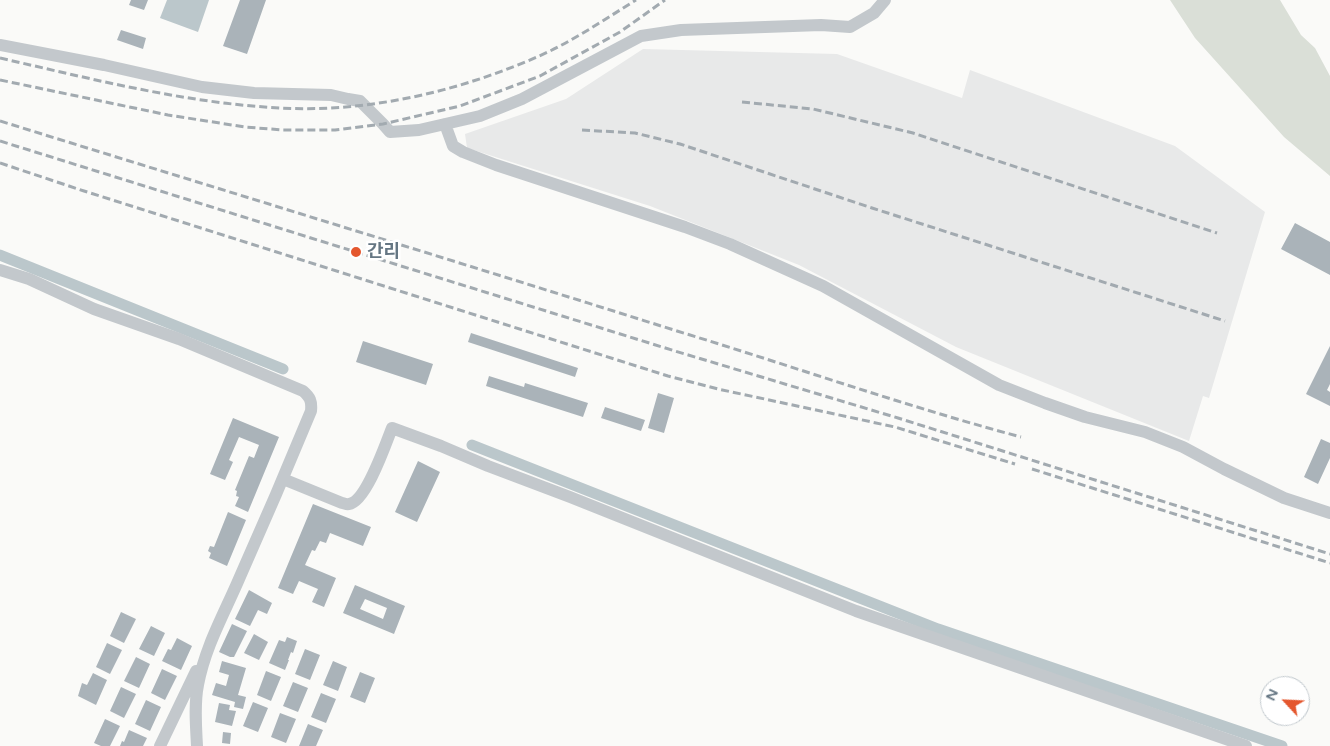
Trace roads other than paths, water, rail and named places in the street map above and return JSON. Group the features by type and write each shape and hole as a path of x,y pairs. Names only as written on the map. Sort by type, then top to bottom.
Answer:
{"street":[{"path":"0,45 202,86 254,93 331,95 348,98 360,101 390,132 419,130 480,116 522,99 640,36 681,30 821,26 850,27 874,13 885,0"},
{"path":"445,124 453,146 463,152 496,165 685,227 730,244 823,286 999,385 1085,417 1145,432 1183,447 1284,498 1330,513"},
{"path":"0,270 29,279 94,308 180,339 303,391 312,402 311,411 283,479 160,746"},
{"path":"283,479 342,503 350,504 358,500 366,490 392,428 856,611 1246,746"},
{"path":"197,746 197,687 214,632"}],"waterway":[{"path":"0,255 283,369"},
{"path":"472,445 938,629 1282,746"}],"railway":[{"path":"0,58 139,89 209,101 280,108 349,107 417,96 451,88 516,66 571,40 636,0"},
{"path":"0,80 168,115 245,127 283,130 335,130 383,124 460,106 540,76 620,32 665,0"},
{"path":"742,102 813,109 913,133 1217,233"},
{"path":"0,121 892,399 1021,437"},
{"path":"582,130 635,133 680,144 872,208 1225,321"},
{"path":"0,141 675,351 898,418 1330,554"},
{"path":"0,163 668,376 718,389 895,427 1015,464"},
{"path":"1032,469 1330,563"}],"place":[{"name":"간리","path":"356,252"}]}
